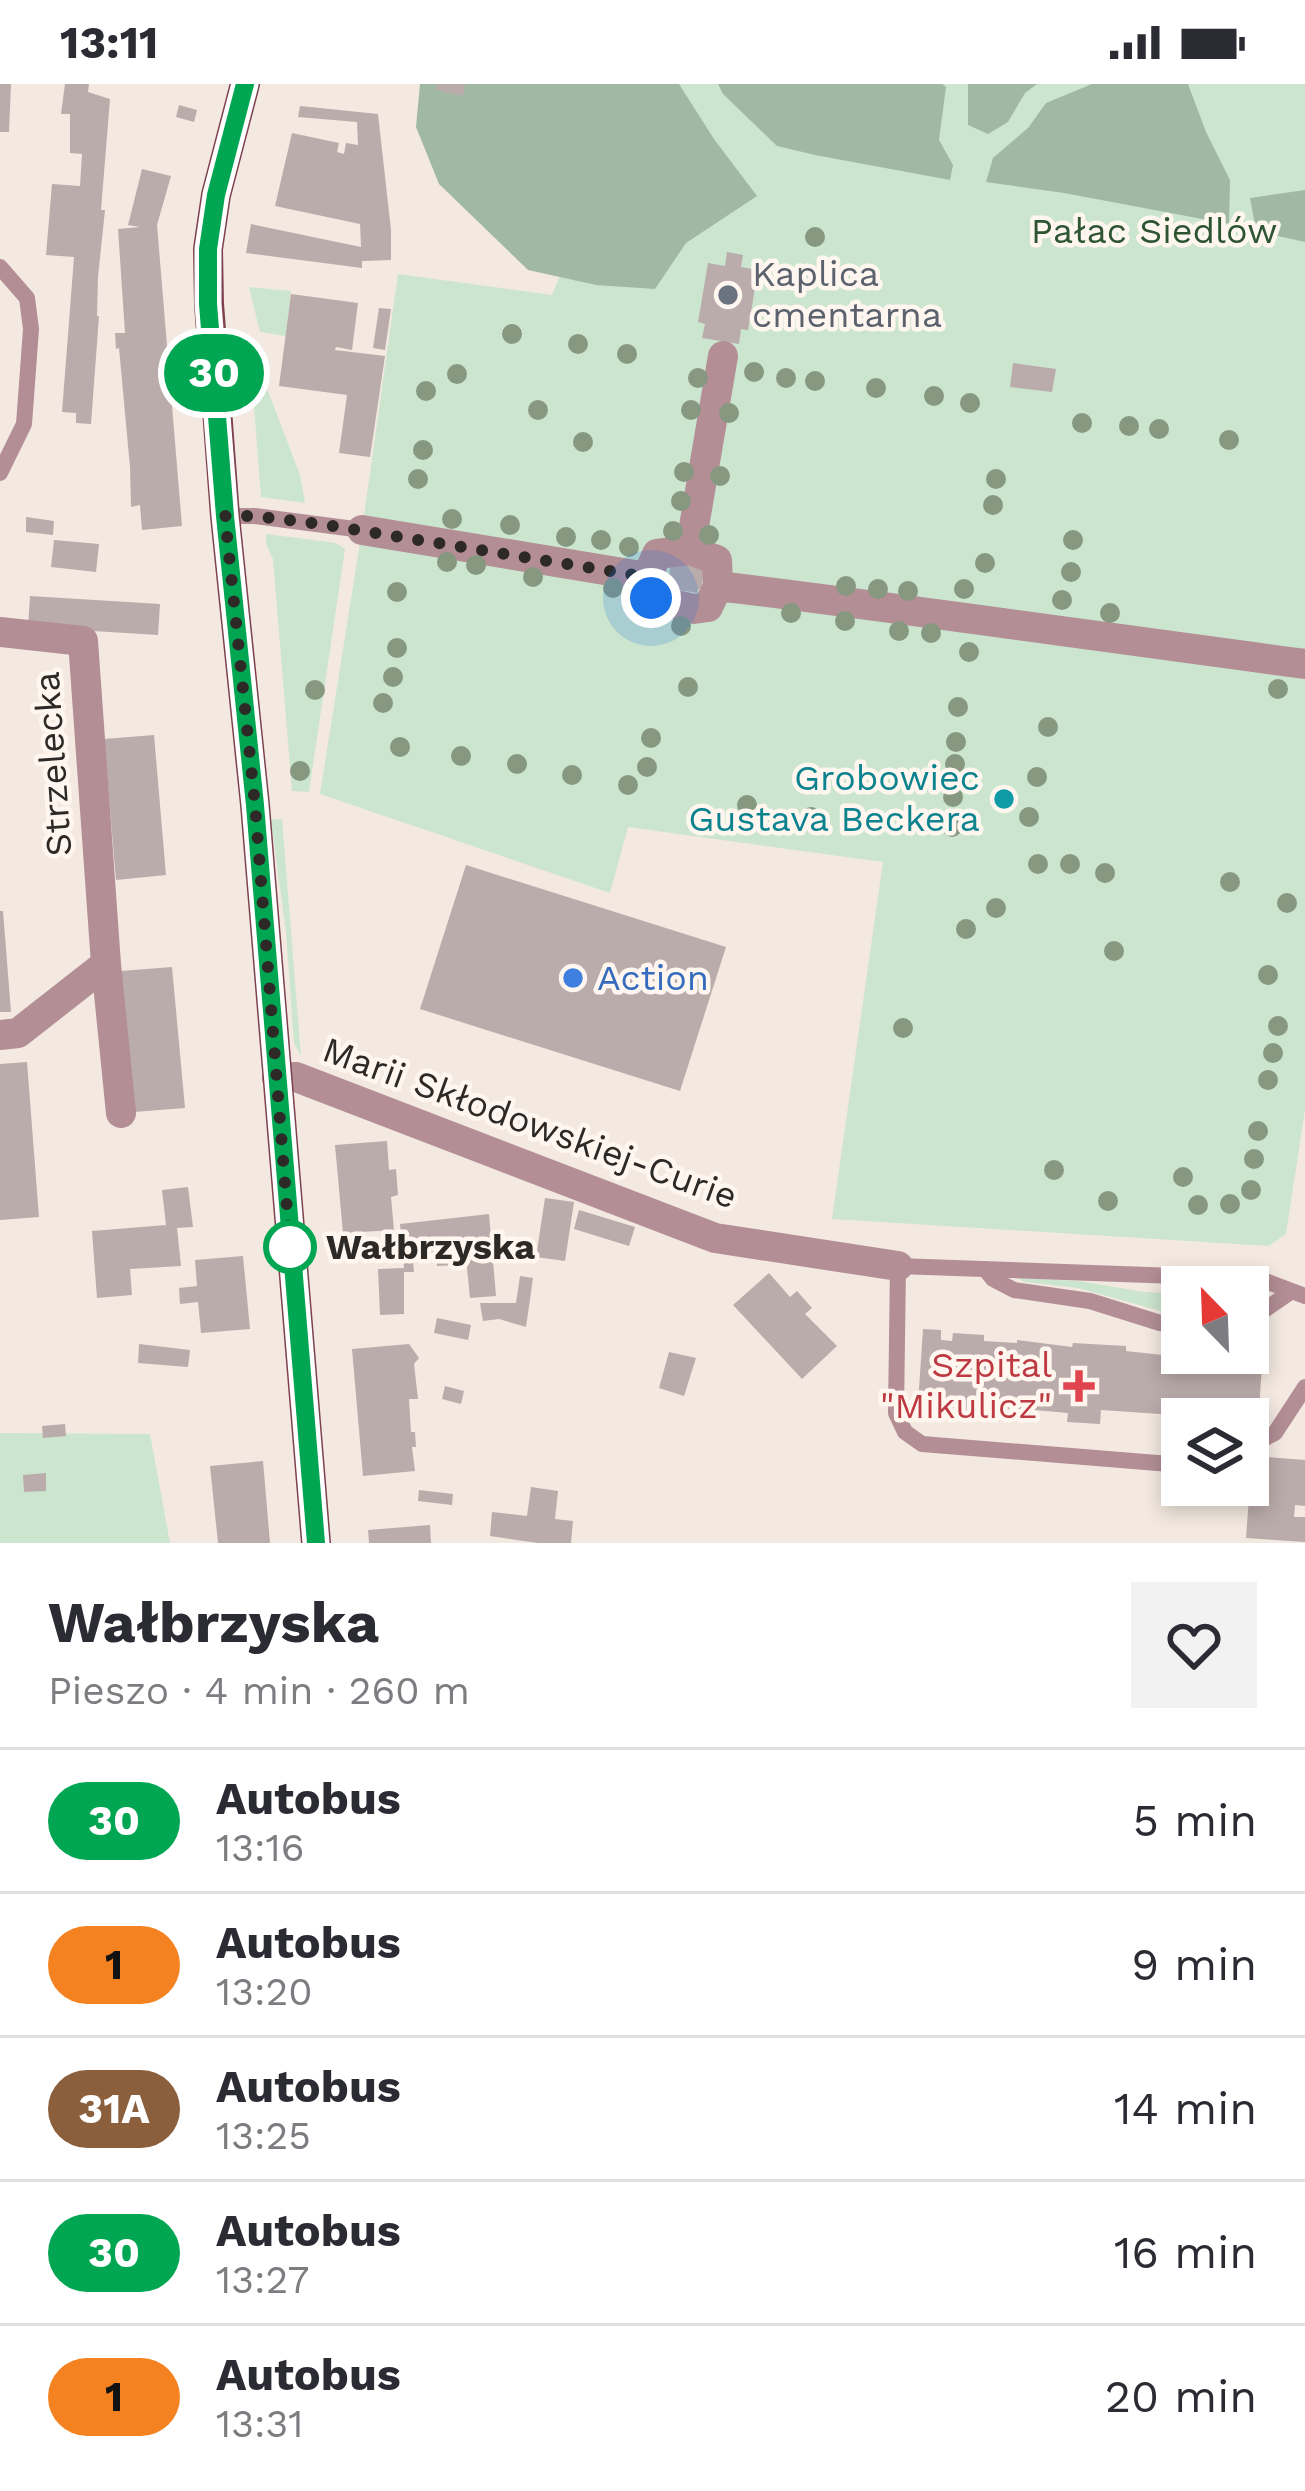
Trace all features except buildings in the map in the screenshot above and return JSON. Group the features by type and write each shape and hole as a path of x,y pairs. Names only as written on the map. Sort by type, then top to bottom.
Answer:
{"main road":[{"path":"245,84 216,195 208,249 208,304 316,1543"}],"street":[{"path":"691,550 722,356"},
{"path":"362,530 647,577"},
{"path":"691,550 717,560 718,586 708,607 694,609 651,598 647,577 656,554 691,550"},
{"path":"718,586 1305,664"},
{"name":"Strzelecka","path":"0,632 83,641 121,1113"},
{"path":"0,1035 18,1033 106,964"},
{"name":"Marii Skłodowskiej-Curie","path":"277,1078 296,1077 715,1238 898,1266"}],"lane":[{"path":"0,267 27,298 31,329 24,424 0,473"},
{"path":"225,516 362,530"},
{"path":"1161,1464 922,1444 905,1432 896,1413 898,1266 1260,1279 1299,1293"},
{"path":"986,1269 993,1279 1014,1290 1090,1301 1161,1323"},
{"path":"1269,1309 1299,1293"},
{"path":"1269,1435 1305,1388"}],"green space":[{"path":"420,84 679,84 757,196 686,243 655,289 596,285 528,270 439,184 416,127"},
{"name":"Pałac Siedlów","path":"647,84 1305,84 1305,1109 1286,1234 1269,1246 832,1219 883,862 628,827 610,893 320,794 398,274 552,295 623,124"},
{"path":"718,84 942,84 946,87 939,140 953,165 950,180 777,146"},
{"path":"968,84 1037,84 1025,93 1008,122 988,134 968,125"},
{"path":"1092,84 1188,84 1230,180 1229,224 986,182 993,158 1028,128 1046,103"},
{"path":"1305,190 1305,242 1256,231 1250,198"},
{"path":"249,287 291,291 286,336 260,332"},
{"path":"249,341 300,475 305,503 261,497"},
{"path":"266,534 336,543 345,549 309,792 292,791 273,559"},
{"path":"282,819 301,1056 294,1043 271,820"},
{"path":"1017,1278 1161,1293 1161,1311 1078,1288"},
{"path":"0,1433 150,1434 170,1543 0,1543"}],"bus line":[{"name":"30","path":"245,84 216,195 208,249 208,304 316,1543"}],"place":[{"name":"Kaplica cmentarna","path":"728,295"},
{"name":"Grobowiec Gustava Beckera","path":"1004,799"},
{"name":"Action","path":"573,978"},
{"name":"Wałbrzyska","path":"290,1247"},
{"name":"Szpital \"Mikulicz\"","path":"1079,1386"}],"route":[{"path":"290,1247 255,805 225,516 320,524 647,577 651,598"}]}
